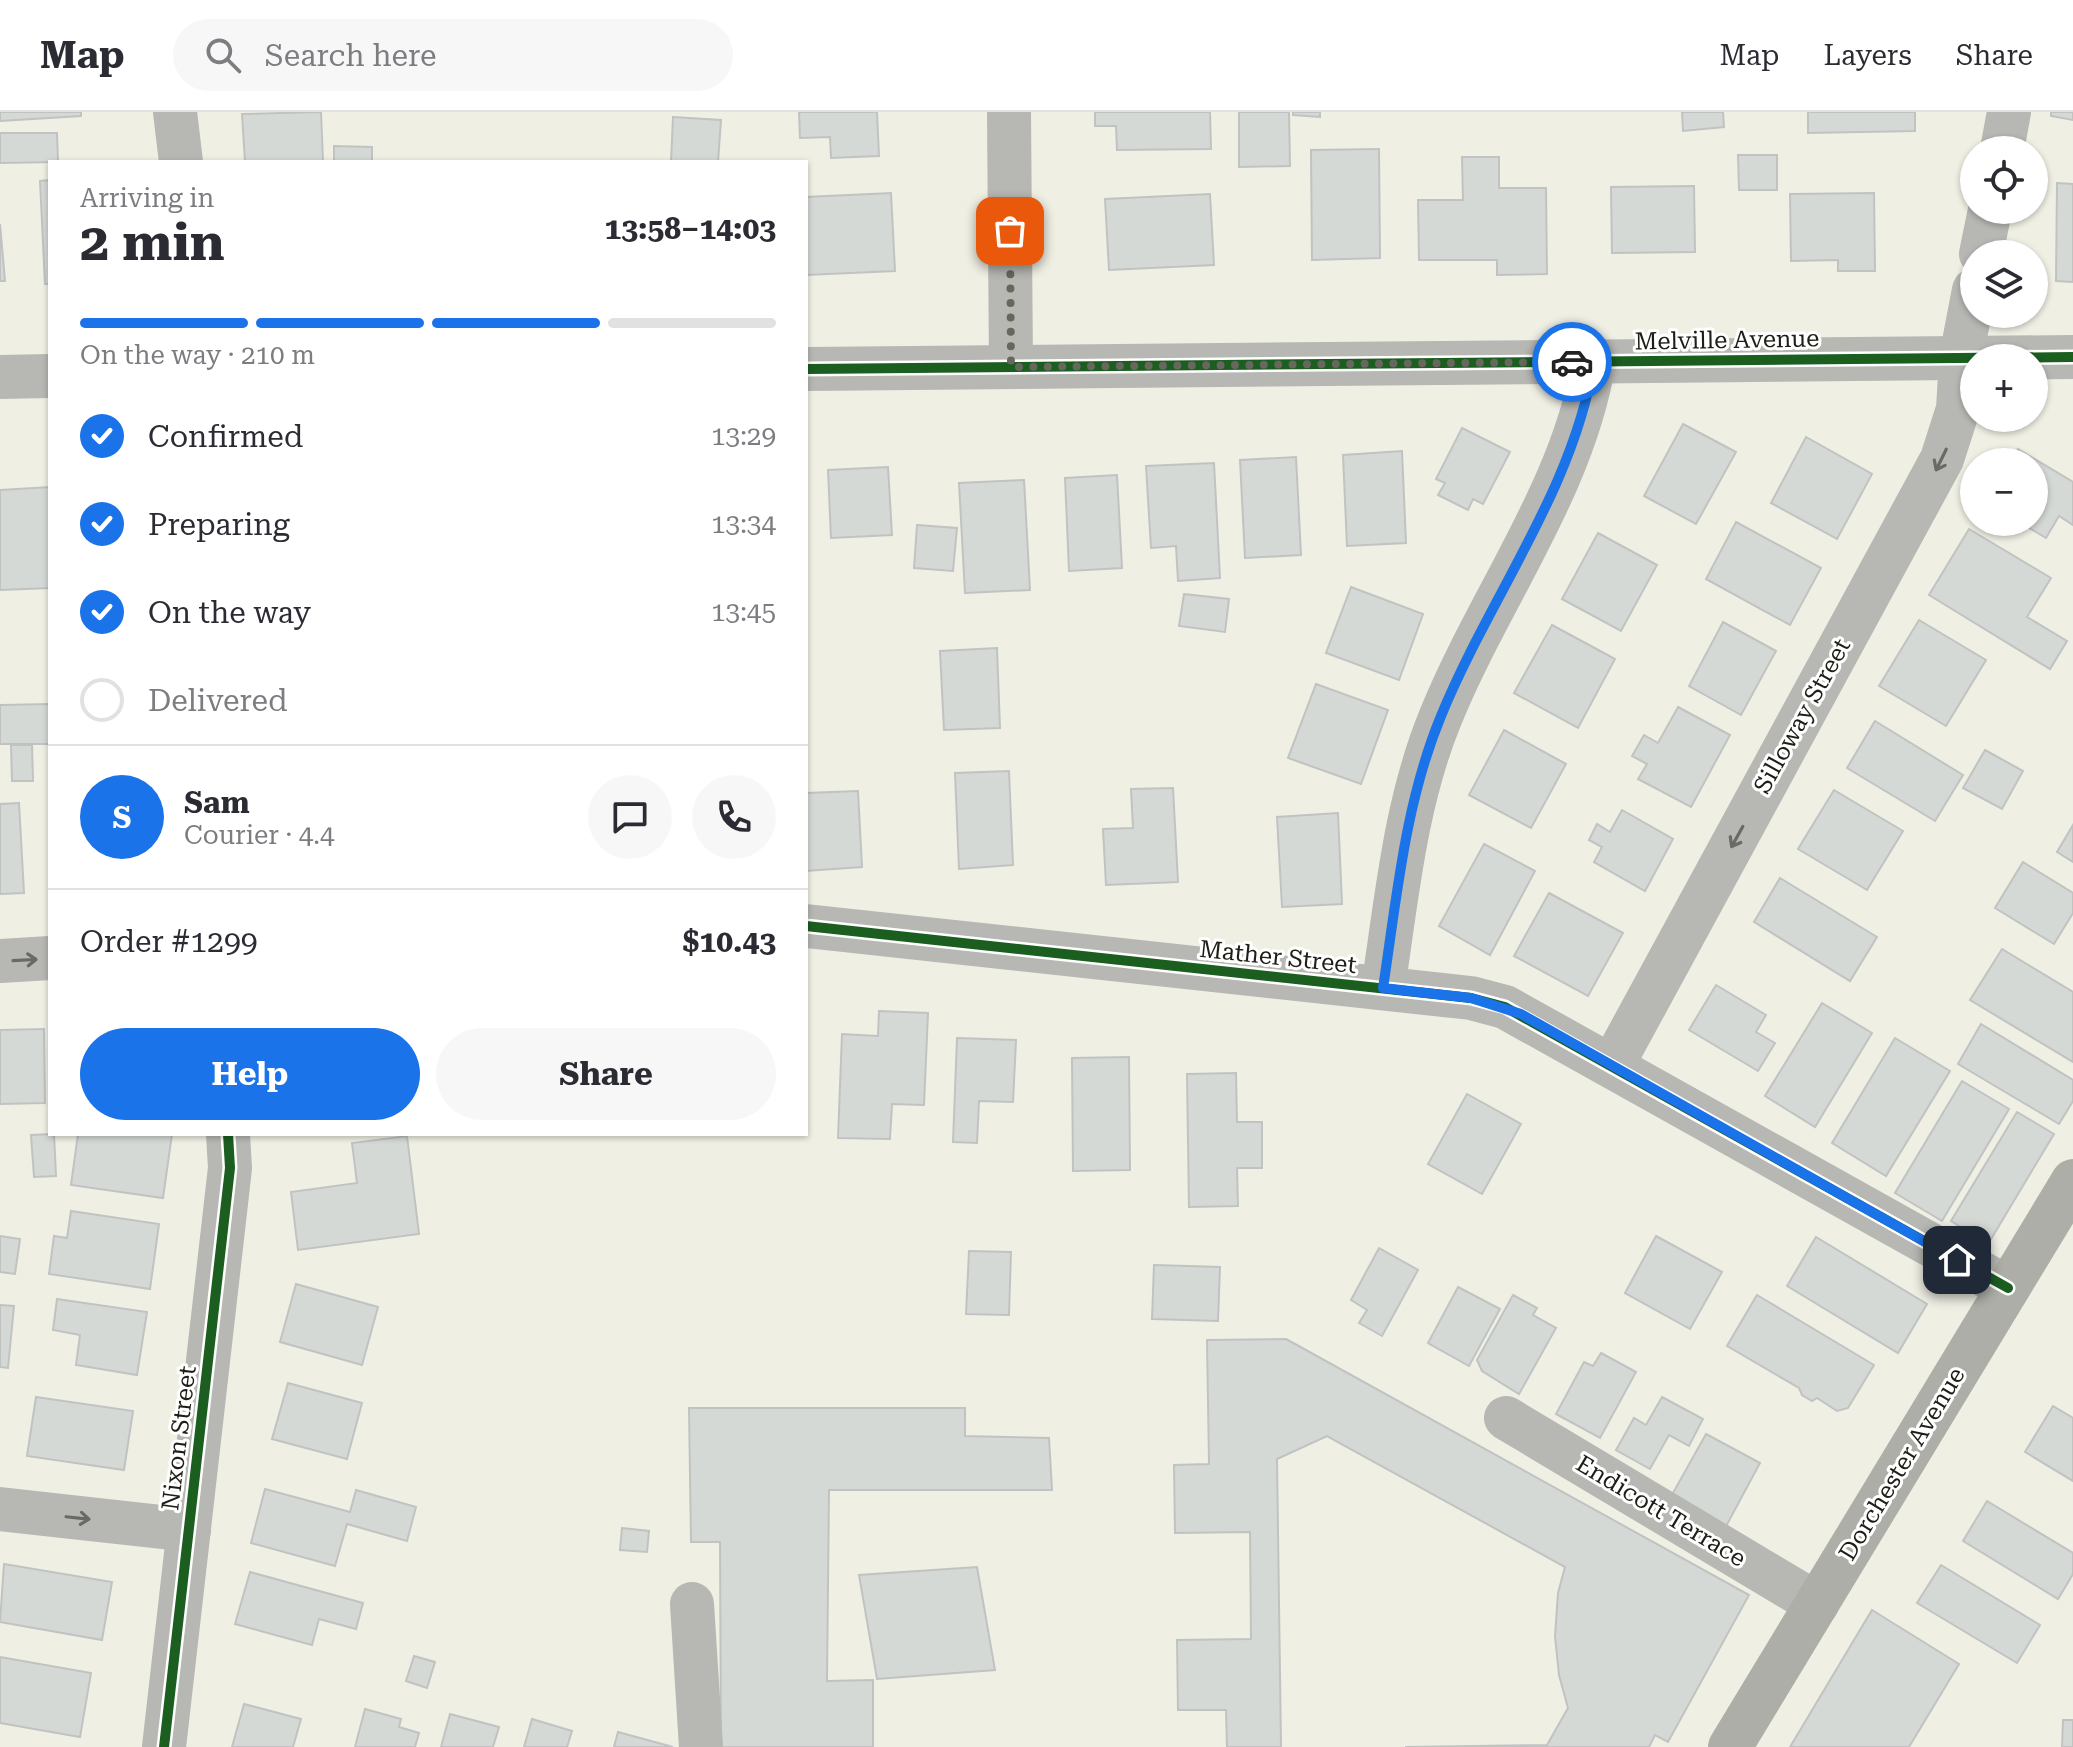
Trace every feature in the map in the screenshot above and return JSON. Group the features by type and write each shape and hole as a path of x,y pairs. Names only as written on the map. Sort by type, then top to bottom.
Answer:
{"main road":[{"name":"Dorchester Avenue","path":"1730,1747 2073,1181"}],"street":[{"path":"175,112 181,160"},
{"path":"1009,112 1011,367"},
{"path":"2005,136 2009,112"},
{"name":"Melville Avenue","path":"2048,357 2073,357"},
{"name":"Melville Avenue","path":"808,369 1960,358"},
{"path":"1383,988 1408,824 1426,755 1448,701 1564,464 1583,414 1594,361"},
{"name":"Silloway Street","path":"1613,1064 1942,459 1958,409 1960,375"},
{"path":"0,377 48,376"},
{"name":"Mather Street","path":"808,926 1471,998 1505,1007 1613,1064 2008,1288"},
{"path":"0,961 48,958"},
{"name":"Nixon Street","path":"164,1747 230,1168 228,1136"},
{"name":"Endicott Terrace","path":"1506,1418 1817,1604"},
{"path":"0,1509 189,1530"},
{"path":"692,1604 701,1747"}],"building":[{"path":"0,112 81,112 81,116 0,121"},
{"path":"321,112 323,160 245,160 242,114"},
{"path":"799,112 877,112 879,156 831,158 830,137 800,138"},
{"path":"1095,112 1210,112 1211,149 1117,150 1116,126 1095,126"},
{"path":"1239,112 1289,112 1290,166 1239,167"},
{"path":"1293,112 1320,112 1320,117 1293,115"},
{"path":"1682,112 1723,112 1724,127 1683,131"},
{"path":"1808,112 1915,112 1915,131 1808,133"},
{"path":"2051,112 2073,112 2073,120 2051,116"},
{"path":"673,117 721,120 718,160 671,160"},
{"path":"0,133 57,133 58,160 0,163"},
{"path":"334,146 372,147 372,160 334,160"},
{"path":"1379,149 1380,258 1312,260 1311,150"},
{"path":"1738,155 1777,155 1777,190 1739,190"},
{"path":"1462,157 1499,157 1499,188 1546,188 1547,274 1497,275 1497,260 1419,260 1418,200 1463,200"},
{"path":"48,180 48,284 45,284 40,181"},
{"path":"2057,183 2073,184 2073,282 2056,281"},
{"path":"1694,186 1695,252 1612,253 1611,187"},
{"path":"891,193 895,271 808,275 808,197"},
{"path":"1874,193 1875,271 1838,271 1838,260 1791,261 1790,194"},
{"path":"1210,194 1214,265 1109,270 1105,199"},
{"path":"0,224 5,281 0,281"},
{"path":"1683,424 1736,452 1696,524 1644,496"},
{"path":"1462,428 1510,452 1483,504 1473,499 1468,510 1438,495 1445,483 1436,479"},
{"path":"1806,437 1872,474 1837,539 1771,503"},
{"path":"1402,451 1406,543 1347,546 1343,455"},
{"path":"1296,457 1301,555 1245,558 1240,460"},
{"path":"1214,463 1220,578 1178,581 1176,546 1151,548 1146,466"},
{"path":"888,467 892,535 831,538 828,470"},
{"path":"2048,467 2073,482 2073,525 2059,516 2048,535"},
{"path":"1117,475 1122,568 1069,571 1065,478"},
{"path":"1024,480 1030,590 965,593 959,483"},
{"path":"48,487 48,588 0,590 0,490"},
{"path":"1736,522 1821,568 1790,625 1706,579"},
{"path":"917,525 957,528 953,571 914,568"},
{"path":"1598,533 1657,565 1621,631 1562,599"},
{"path":"1965,536 1981,536 2051,578 2027,617 2067,641 2050,669 1929,595"},
{"path":"1351,587 1423,614 1399,680 1326,653"},
{"path":"1184,594 1229,599 1225,632 1179,626"},
{"path":"1919,620 1986,660 1946,726 1879,686"},
{"path":"1723,622 1776,651 1741,715 1689,686"},
{"path":"1552,625 1615,659 1578,728 1514,693"},
{"path":"997,648 1000,728 944,730 940,651"},
{"path":"1316,684 1388,710 1361,784 1288,758"},
{"path":"48,704 48,744 0,744 0,705"},
{"path":"1678,707 1730,735 1691,807 1638,779 1647,764 1632,756 1644,735 1658,743"},
{"path":"1875,721 1963,775 1935,821 1847,768"},
{"path":"1504,730 1566,764 1531,828 1469,795"},
{"path":"11,745 32,745 33,781 12,781"},
{"path":"1985,750 2023,771 2002,809 1963,788"},
{"path":"1009,771 1013,865 959,869 955,773"},
{"path":"1173,788 1178,882 1106,885 1103,829 1133,828 1131,789"},
{"path":"1834,790 1903,831 1867,890 1798,849"},
{"path":"858,791 862,867 808,871 808,793"},
{"path":"19,803 24,893 0,894 0,804"},
{"path":"1622,810 1673,839 1645,891 1594,862 1602,847 1589,840 1597,824 1610,832"},
{"path":"1338,813 1342,904 1282,907 1277,817"},
{"path":"2073,825 2073,862 2057,852"},
{"path":"1484,844 1535,871 1490,955 1439,926"},
{"path":"2023,862 2073,893 2073,913 2054,944 1995,908"},
{"path":"1780,878 1877,937 1850,981 1754,922"},
{"path":"1549,893 1623,933 1588,996 1514,956"},
{"path":"2002,949 2073,992 2073,1062 1970,1000"},
{"path":"1716,985 1766,1015 1756,1032 1775,1043 1758,1071 1689,1030"},
{"path":"1822,1003 1872,1033 1815,1127 1765,1096"},
{"path":"879,1011 928,1013 924,1105 892,1104 890,1139 838,1138 842,1034 878,1036"},
{"path":"1981,1024 2073,1080 2073,1101 2059,1124 1958,1064"},
{"path":"44,1029 45,1103 0,1104 0,1030"},
{"path":"957,1038 1016,1040 1013,1102 979,1101 977,1143 953,1142"},
{"path":"1895,1038 1950,1071 1886,1176 1832,1143"},
{"path":"1129,1057 1130,1170 1073,1171 1072,1058"},
{"path":"1236,1073 1237,1122 1262,1122 1262,1168 1237,1168 1238,1206 1189,1207 1187,1074"},
{"path":"1962,1081 2009,1109 1942,1221 1895,1193"},
{"path":"1467,1094 1521,1124 1482,1194 1428,1164"},
{"path":"2017,1112 2054,1134 1988,1244 1951,1221"},
{"path":"31,1135 54,1136 56,1176 34,1177"},
{"path":"78,1136 172,1136 163,1198 71,1185"},
{"path":"407,1136 419,1234 298,1250 291,1192 357,1183 352,1143"},
{"path":"71,1211 159,1224 150,1289 49,1274 54,1236 67,1238"},
{"path":"0,1236 20,1239 15,1274 0,1272"},
{"path":"1656,1236 1722,1272 1690,1329 1625,1293"},
{"path":"1816,1237 1927,1304 1898,1353 1787,1286"},
{"path":"1379,1248 1418,1270 1382,1336 1359,1323 1367,1310 1351,1300"},
{"path":"969,1251 1011,1252 1009,1315 966,1314"},
{"path":"1154,1265 1220,1267 1218,1321 1152,1319"},
{"path":"296,1284 378,1307 362,1365 280,1342"},
{"path":"1458,1287 1500,1309 1469,1366 1428,1343"},
{"path":"1513,1295 1537,1308 1533,1315 1556,1328 1519,1394 1482,1371 1477,1360"},
{"path":"1757,1295 1874,1365 1848,1408 1837,1411 1817,1398 1812,1401 1802,1395 1799,1388 1727,1346"},
{"path":"57,1299 147,1312 137,1375 76,1365 80,1335 53,1330"},
{"path":"0,1305 14,1306 8,1368 0,1367"},
{"path":"1286,1339 1749,1595 1668,1742 1655,1735 1649,1747 1405,1747 1547,1745 1568,1708 1559,1675 1555,1636 1558,1593 1565,1567 1327,1436 1277,1459 1281,1747 1227,1747 1226,1710 1178,1710 1177,1640 1251,1639 1250,1532 1175,1533 1174,1465 1209,1464 1207,1340"},
{"path":"1601,1353 1636,1372 1600,1438 1556,1414 1584,1362 1593,1366"},
{"path":"288,1383 362,1403 347,1459 272,1439"},
{"path":"36,1397 133,1411 124,1470 27,1456"},
{"path":"1662,1397 1703,1419 1689,1446 1669,1435 1650,1469 1616,1450 1634,1418 1646,1425"},
{"path":"2053,1406 2073,1418 2073,1481 2025,1452"},
{"path":"689,1408 965,1408 965,1436 1049,1438 1052,1490 829,1490 827,1681 873,1680 873,1747 721,1747 720,1542 691,1542"},
{"path":"1706,1434 1760,1463 1724,1530 1669,1500"},
{"path":"265,1489 350,1512 356,1490 416,1507 407,1541 347,1524 335,1566 251,1543"},
{"path":"1987,1501 2073,1553 2073,1574 2058,1599 1963,1541"},
{"path":"622,1528 649,1531 647,1552 620,1550"},
{"path":"4,1564 112,1582 102,1640 0,1622"},
{"path":"1941,1565 2040,1625 2017,1663 1917,1603"},
{"path":"977,1567 995,1670 877,1679 859,1575"},
{"path":"250,1572 363,1603 356,1629 319,1619 312,1645 235,1624"},
{"path":"1872,1610 1959,1664 1909,1747 1790,1747"},
{"path":"414,1656 435,1662 427,1688 406,1681"},
{"path":"0,1657 91,1673 80,1737 0,1723"},
{"path":"244,1704 301,1719 293,1747 232,1747"},
{"path":"365,1709 401,1719 399,1727 419,1733 415,1747 355,1747"},
{"path":"450,1714 499,1727 493,1747 441,1747"},
{"path":"532,1719 572,1731 567,1747 524,1747"},
{"path":"2063,1720 2073,1720 2073,1747 2062,1747"},
{"path":"618,1732 673,1747 614,1747"}],"cycle path":[{"path":"808,369 2073,357"},
{"path":"808,926 1471,998 1505,1007 2008,1288"},
{"path":"164,1747 230,1168 228,1136"}],"way so far":[{"path":"1010,231 1011,367 1572,362"}],"route":[{"path":"1572,362 1594,361 1590,389 1574,439 1441,714 1414,795 1383,988 1471,998 1521,1014 1957,1260"}]}
